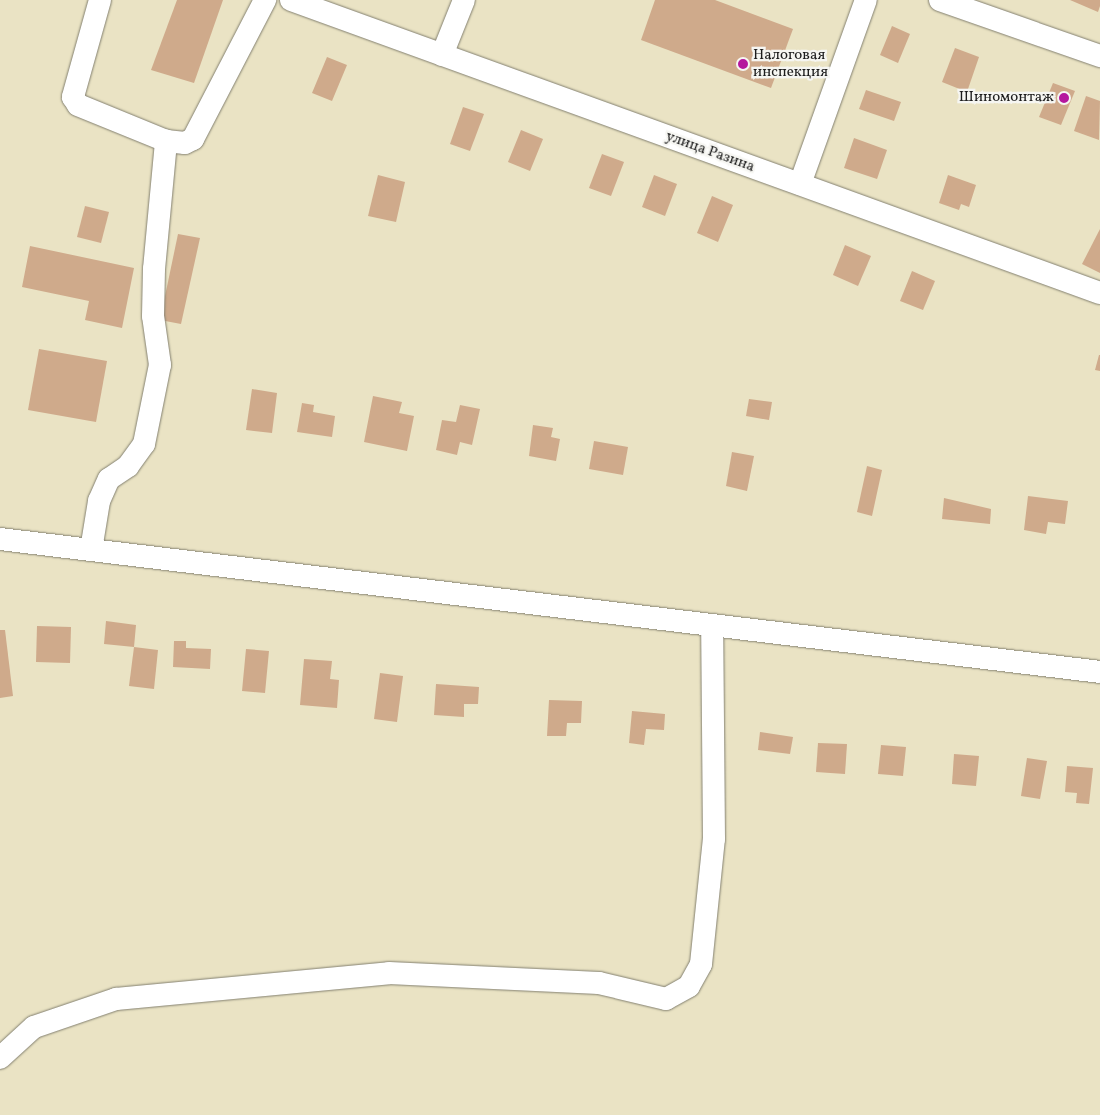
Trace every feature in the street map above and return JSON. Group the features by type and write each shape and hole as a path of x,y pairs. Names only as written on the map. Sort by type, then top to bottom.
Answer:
{"street":[{"path":"100,0 72,97 78,105 166,141 184,144 193,139 266,0"},
{"name":"улица Разина","path":"291,0 1100,293"},
{"path":"442,55 464,0"},
{"path":"800,184 866,0"},
{"path":"940,0 1100,56"},
{"path":"92,550 99,501 109,479 128,466 144,444 160,365 153,316 154,269 166,141"},
{"path":"0,539 712,627 1100,672"},
{"path":"0,1058 34,1027 116,999 389,972 599,983 666,999 689,986 701,964 714,839 712,627"}],"building":[{"path":"177,0 223,0 194,83 151,70"},
{"name":"Налоговая инспекция","path":"655,0 715,0 793,29 771,88 641,40"},
{"path":"1070,0 1100,0 1100,6 1098,12"},
{"path":"892,26 910,34 898,63 880,55"},
{"path":"955,48 979,57 967,92 942,82"},
{"path":"327,57 347,65 332,101 312,93"},
{"path":"1053,83 1075,91 1061,125 1039,117"},
{"path":"866,90 901,102 894,121 859,109"},
{"path":"1086,96 1100,101 1099,140 1074,131"},
{"path":"463,107 484,114 470,151 450,144"},
{"path":"521,130 543,139 530,171 508,162"},
{"path":"854,138 887,150 877,179 844,168"},
{"path":"602,154 624,162 611,196 589,188"},
{"path":"378,175 405,182 396,222 368,216"},
{"path":"654,175 677,184 665,216 642,207"},
{"path":"948,175 976,185 969,207 961,204 959,210 939,203"},
{"path":"712,196 733,205 718,242 697,233"},
{"path":"85,206 109,212 101,243 77,237"},
{"path":"1100,229 1100,273 1082,264"},
{"path":"178,234 200,238 181,324 160,320"},
{"path":"845,245 871,256 858,286 833,275"},
{"path":"30,246 134,268 122,328 85,320 89,301 22,287"},
{"path":"912,271 935,281 923,310 900,301"},
{"path":"39,349 107,361 96,422 28,410"},
{"path":"1100,355 1100,371 1095,370"},
{"path":"252,389 277,393 272,433 246,430"},
{"path":"373,396 402,402 399,413 414,416 407,451 364,442"},
{"path":"749,399 772,402 769,420 746,416"},
{"path":"302,403 314,405 313,412 335,416 332,437 297,432"},
{"path":"460,405 480,409 472,445 460,442 457,455 436,450 442,420 456,422"},
{"path":"533,425 553,428 551,437 560,439 556,461 529,456"},
{"path":"594,441 628,447 623,475 589,469"},
{"path":"732,452 754,456 747,491 726,486"},
{"path":"867,466 882,470 872,516 857,512"},
{"path":"1028,496 1068,501 1065,524 1048,522 1046,534 1024,530"},
{"path":"944,498 991,509 990,524 942,519"},
{"path":"106,621 136,625 134,647 104,644"},
{"path":"37,626 71,627 70,663 36,662"},
{"path":"0,630 5,630 13,696 0,698"},
{"path":"174,641 186,641 186,648 211,649 210,669 173,667"},
{"path":"134,647 158,650 154,689 129,686"},
{"path":"246,649 269,651 265,693 242,691"},
{"path":"304,659 332,661 330,679 339,680 337,708 300,705"},
{"path":"380,673 403,676 397,722 374,719"},
{"path":"436,684 479,687 478,704 464,704 464,717 434,715"},
{"path":"549,700 582,701 581,723 567,723 566,736 547,736"},
{"path":"632,711 665,714 664,730 646,729 644,745 629,743"},
{"path":"760,732 793,737 790,754 758,750"},
{"path":"818,743 847,744 845,774 816,772"},
{"path":"881,745 906,747 903,776 878,774"},
{"path":"954,754 979,756 976,786 952,784"},
{"path":"1027,758 1047,761 1040,799 1021,796"},
{"path":"1067,766 1093,768 1089,804 1076,803 1077,793 1065,792"}],"place":[{"name":"Налоговая инспекция","path":"743,64"},
{"name":"Шиномонтаж","path":"1064,98"}]}
